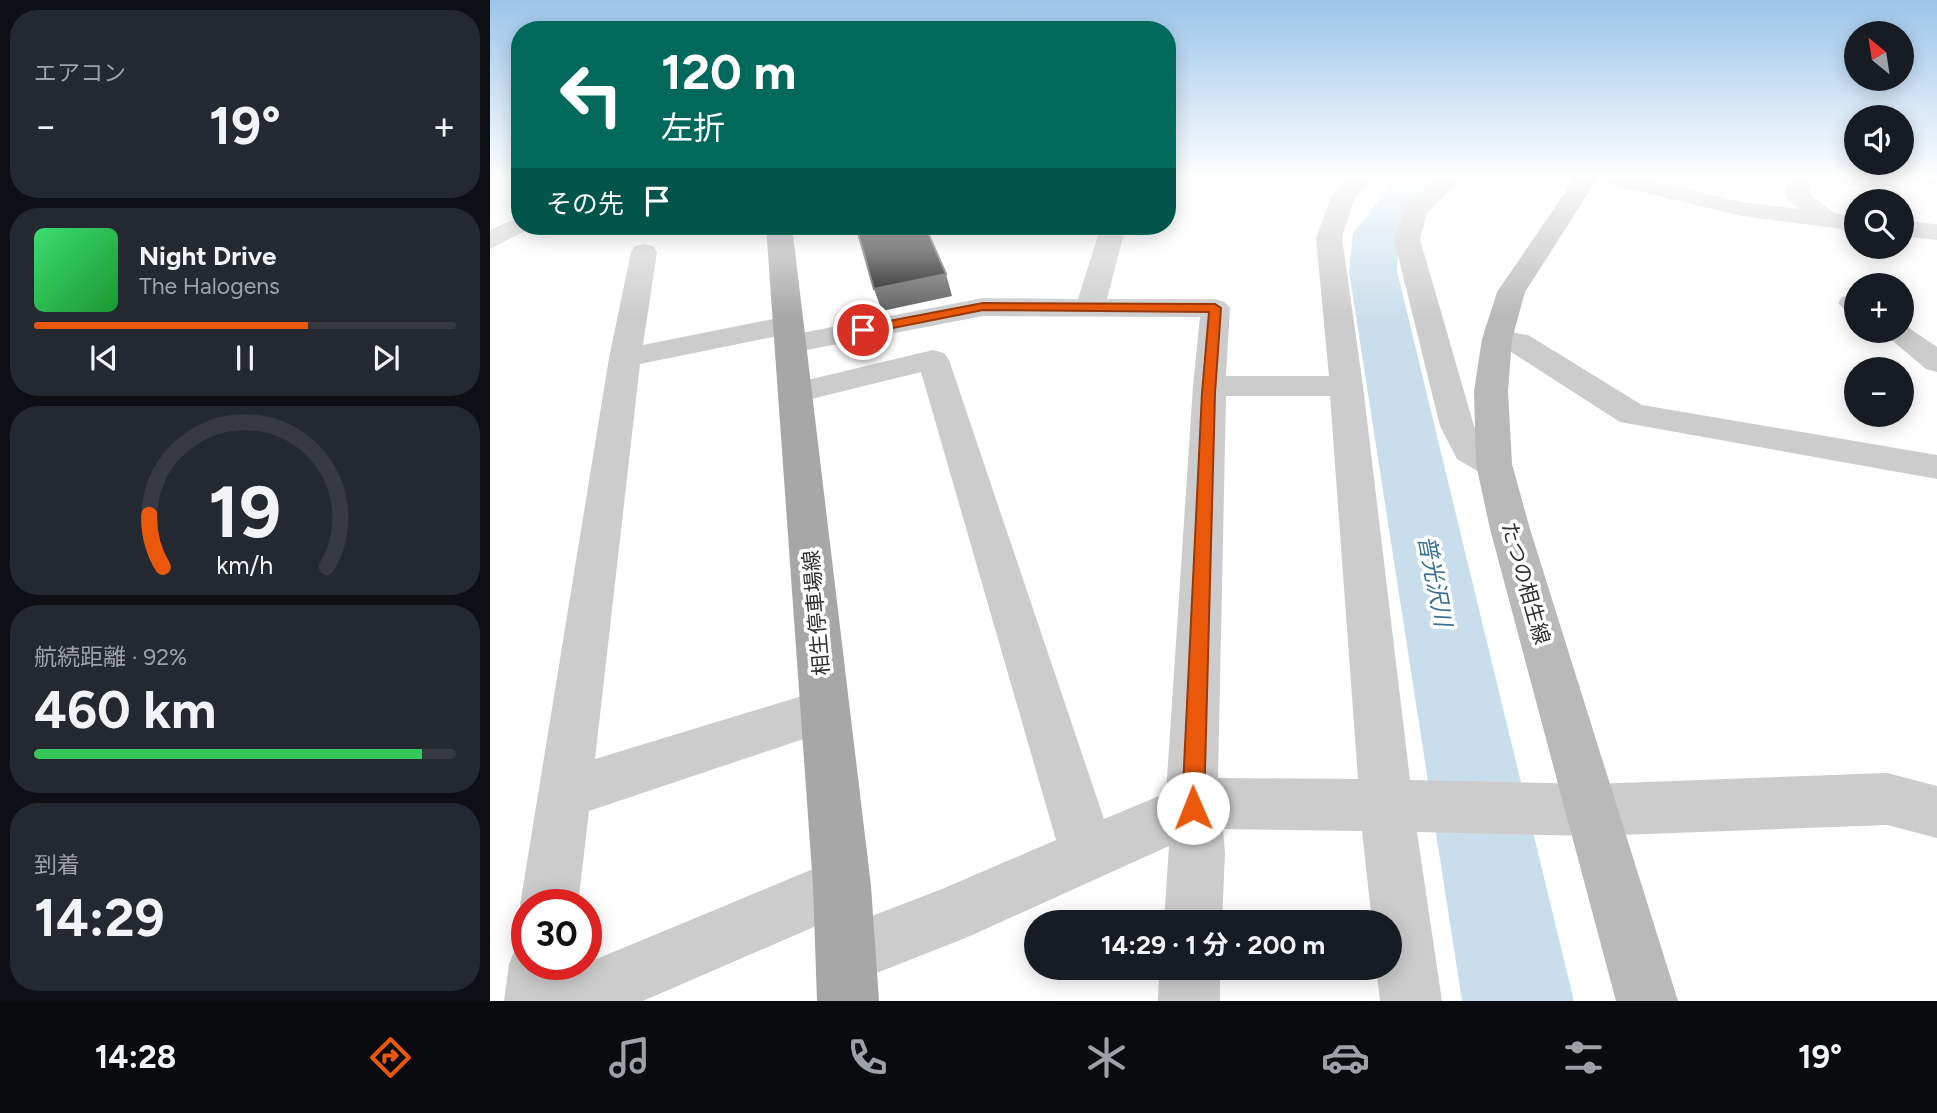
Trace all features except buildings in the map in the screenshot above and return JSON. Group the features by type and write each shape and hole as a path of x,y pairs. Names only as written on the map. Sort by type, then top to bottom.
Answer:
{"main road":[{"name":"たつの相生線","path":"1556,225 1511,292 1497,339 1491,391 1494,464 1575,810 1647,1001"},
{"name":"相生停車場線","path":"780,235 842,886 847,978"}],"street":[{"path":"1334,225 1329,239 1397,804 1411,1001"},
{"path":"1411,225 1407,239 1457,426 1470,451 1494,464"},
{"path":"490,241 511,229"},
{"path":"1914,229 1937,232"},
{"path":"1090,309 1111,235"},
{"path":"551,889 625,358 644,252"},
{"path":"625,358 983,307 1215,308 1209,386 1193,808 1197,853 1194,910"},
{"path":"1497,339 1517,342 1632,414 1937,467"},
{"path":"1912,343 1937,362"},
{"path":"795,393 933,360 1088,854"},
{"path":"1209,386 1347,386"},
{"path":"564,794 825,711"},
{"path":"847,978 947,916 1193,808 1230,802 1575,810 1887,799 1937,813"},
{"path":"570,1001 842,886"},
{"path":"535,1001 538,980"},
{"path":"1189,1001 1190,980"}],"waterway":[{"name":"普光沢川","path":"1382,225 1376,233 1373,271 1518,1001"}],"route":[{"path":"863,330 983,307 1215,308 1209,393 1193,808"}]}
